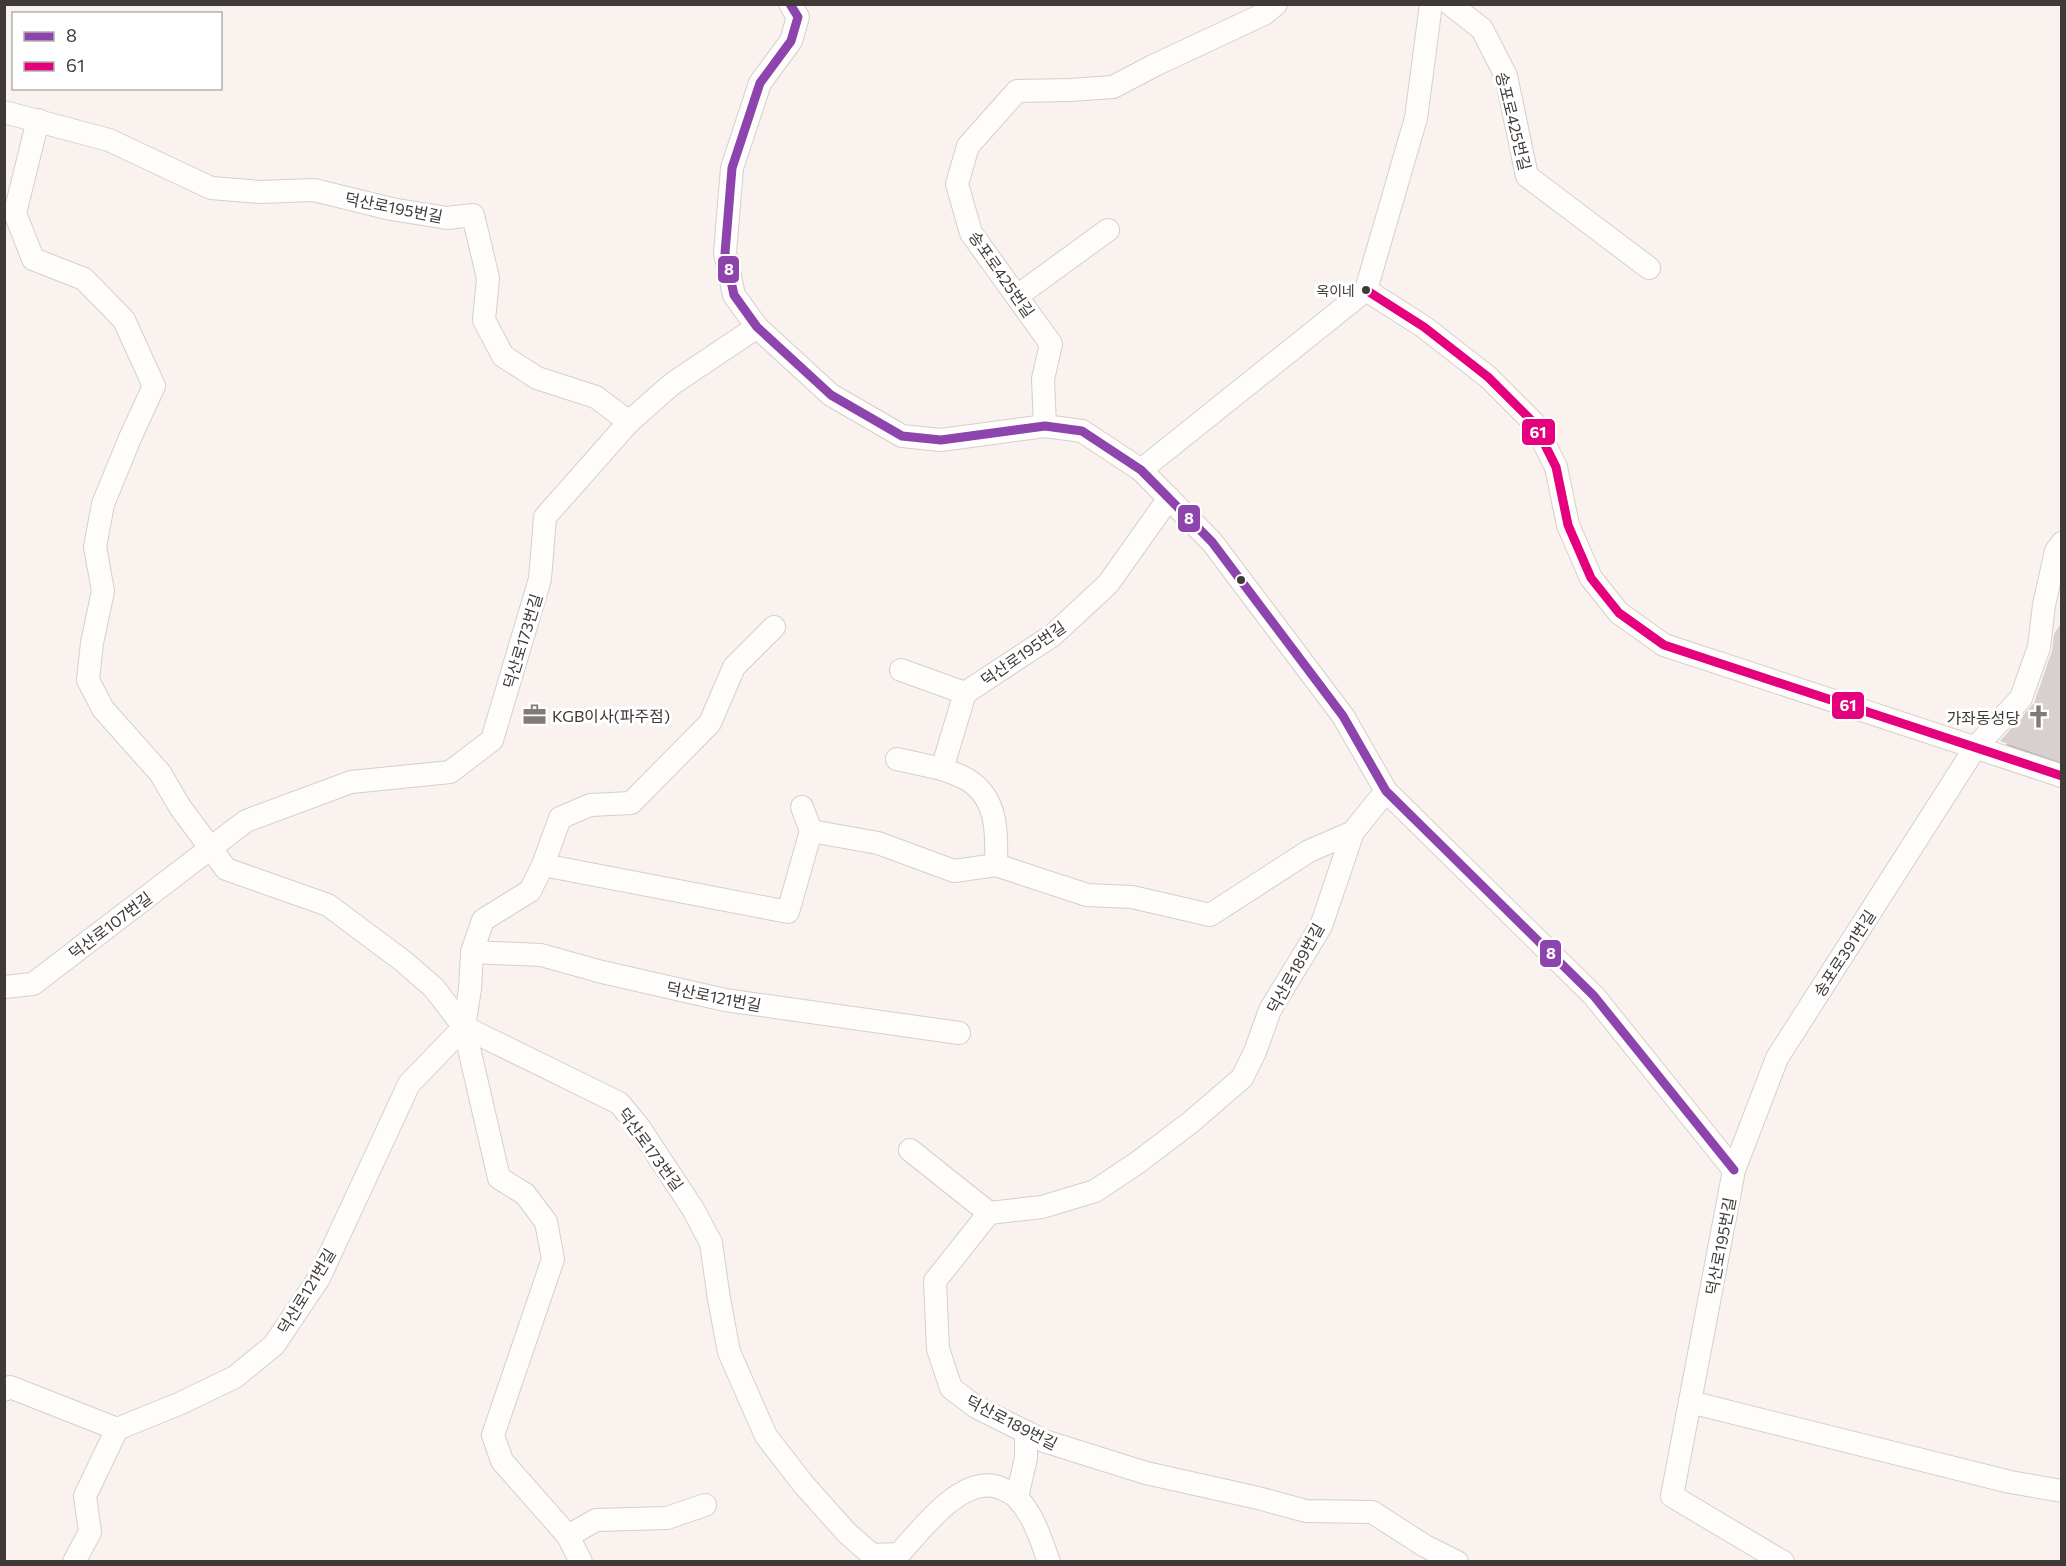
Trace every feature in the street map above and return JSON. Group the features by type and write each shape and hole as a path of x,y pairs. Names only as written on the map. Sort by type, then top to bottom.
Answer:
{"street":[{"path":"790,4 798,17 791,41 760,83 732,168 725,253 734,295 757,327 831,395 902,436 941,440 1045,426 1082,432 1141,470 1212,542 1336,707 1386,791 1594,996 1734,1170"},
{"name":"송포로425번길","path":"1045,426 1043,379 1051,344 971,233 957,184 968,146 1017,91 1113,87 1264,14 1276,4"},
{"path":"1141,470 1366,290 1416,118 1431,4"},
{"name":"송포로425번길","path":"1450,4 1482,29 1506,76 1527,176 1649,268"},
{"path":"4,112 38,120 15,213 33,259 84,279 124,320 154,386 103,504 96,547 103,591 92,643 88,681 103,709 160,773 180,807 226,869 328,905 403,961 434,988 464,1027"},
{"name":"덕산로195번길","path":"38,120 109,140 211,188 261,192 314,190 391,209 447,218 473,215 488,278 484,321 503,356 537,378 596,397 628,422"},
{"path":"1017,296 1108,230"},
{"path":"1366,290 1424,327 1479,370 1534,423 1556,467 1568,525 1592,578 1619,613 1664,645 2061,776"},
{"name":"덕산로173번길","path":"210,849 246,821 351,782 450,772 492,740 540,579 545,517 628,422 672,384 757,327"},
{"name":"덕산로195번길","path":"942,769 965,693 1053,635 1108,584 1169,498"},
{"name":"송포로391번길","path":"1734,1170 1777,1058 1975,748 2021,698 2039,647 2044,605 2056,551 2061,543"},
{"path":"581,1562 568,1536 502,1461 493,1435 552,1259 546,1222 525,1194 499,1179 464,1027 470,989 472,952 483,920 530,891 543,865 560,818 590,805 631,803 711,723 734,667 774,627"},
{"name":"덕산로195번길","path":"901,670 965,693"},
{"path":"897,759 942,769 969,781 990,802 997,835 996,865"},
{"path":"812,831 878,843 954,871 996,865 1088,895 1132,897 1210,915 1309,851 1353,832 1386,791"},
{"path":"543,865 788,912 812,831 802,807"},
{"name":"덕산로189번길","path":"1353,832 1321,926 1270,1010 1255,1052 1242,1078 1191,1122 1095,1191 1042,1207 989,1213 935,1281 938,1349 951,1388 976,1407 1044,1442 1146,1473 1258,1498 1306,1512 1372,1512 1425,1546 1457,1562"},
{"name":"덕산로107번길","path":"4,987 33,984 210,849"},
{"name":"덕산로121번길","path":"472,952 541,956 725,999 959,1033"},
{"name":"덕산로173번길","path":"464,1027 619,1103 639,1127 693,1209 711,1243 729,1352 766,1436 804,1485 872,1555 899,1554 954,1497 979,1485 996,1486 1017,1497"},
{"name":"덕산로121번길","path":"117,1429 181,1403 235,1377 274,1345 319,1278 409,1084 464,1027"},
{"path":"910,1150 989,1213"},
{"name":"덕산로195번길","path":"1734,1170 1672,1496 1783,1562"},
{"path":"4,1390 10,1387 117,1429 86,1496 90,1532 74,1562"},
{"path":"1690,1402 2010,1482 2061,1491"},
{"path":"1026,1432 1026,1458 1017,1497 1031,1518 1049,1562"},
{"path":"568,1536 596,1520 667,1518 705,1505"}],"building":[{"name":"가좌동성당","path":"2061,623 2061,762 2000,741 2034,703 2052,651 2054,634"}],"transit line":[{"name":"8","path":"790,4 798,17 791,41 760,83 732,168 725,253 734,295 757,327 831,395 902,436 941,440 1045,426 1082,431 1141,470 1212,542 1343,716 1386,791 1594,996 1734,1170"},
{"name":"61","path":"1366,290 1424,327 1488,377 1534,423 1556,467 1568,525 1591,578 1619,613 1664,645 2062,776"}],"place":[{"name":"옥이네","path":"1366,290"},
{"name":"KGB이사(파주점)","path":"534,715"},
{"name":"가좌동성당","path":"2038,717"}]}
